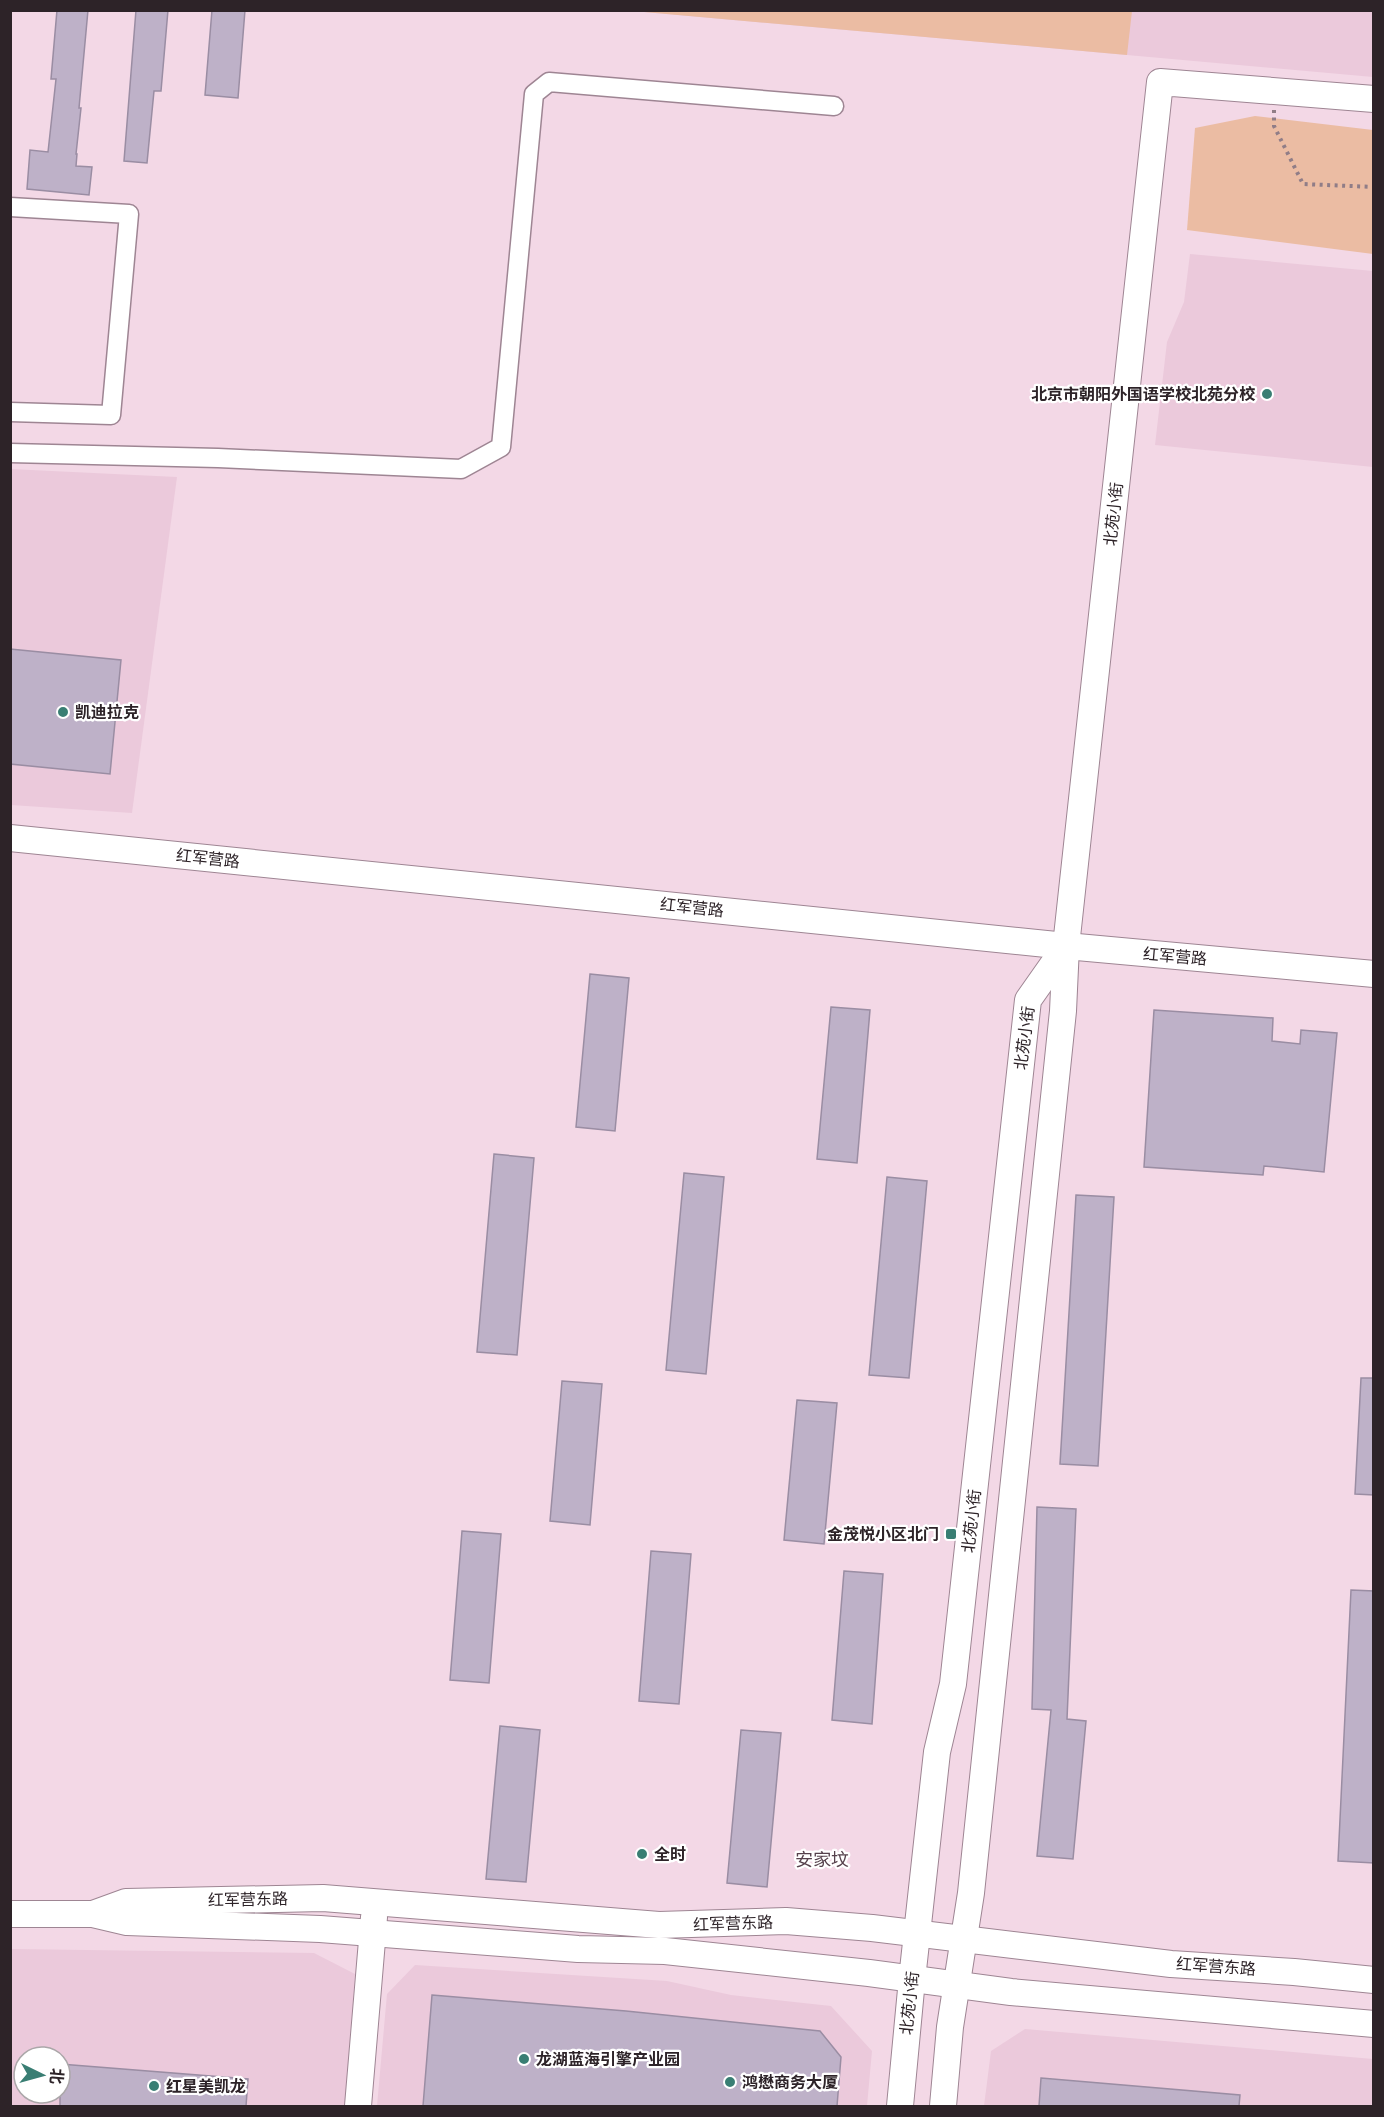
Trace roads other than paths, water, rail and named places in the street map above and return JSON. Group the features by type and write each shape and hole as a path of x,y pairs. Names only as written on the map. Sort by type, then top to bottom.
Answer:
{"street":[{"path":"10,453 218,458 461,469 501,447 534,94 549,82 834,106"},
{"name":"北苑小街","path":"943,2106 950,2027 971,1893 1063,1011 1066,946 1160,82 1374,99"},
{"path":"10,207 129,213 111,415 10,412"},
{"name":"红军营路","path":"10,838 1066,946 1374,974"},
{"name":"北苑小街","path":"900,2106 916,1933 937,1752 953,1684 1028,1000 1066,946"},
{"name":"红军营东路","path":"93,1914 126,1902 323,1898 659,1925 786,1921 916,1933 1171,1964 1374,1980"},
{"path":"358,2106 376,1902"},
{"name":"红军营东路","path":"10,1914 93,1914 128,1922 320,1929 578,1949 665,1951 1011,1992 1374,2024"}],"place":[{"name":"北京市朝阳外国语学校北苑分校","path":"1267,394"},
{"name":"凯迪拉克","path":"63,712"},
{"name":"金茂悦小区北门","path":"951,1534"},
{"name":"全时","path":"642,1854"},
{"name":"龙湖蓝海引擎产业园","path":"524,2059"},
{"name":"鸿懋商务大厦","path":"730,2082"},
{"name":"红星美凯龙","path":"154,2086"}],"district":[{"name":"安家坟","path":"822,1859"}]}
